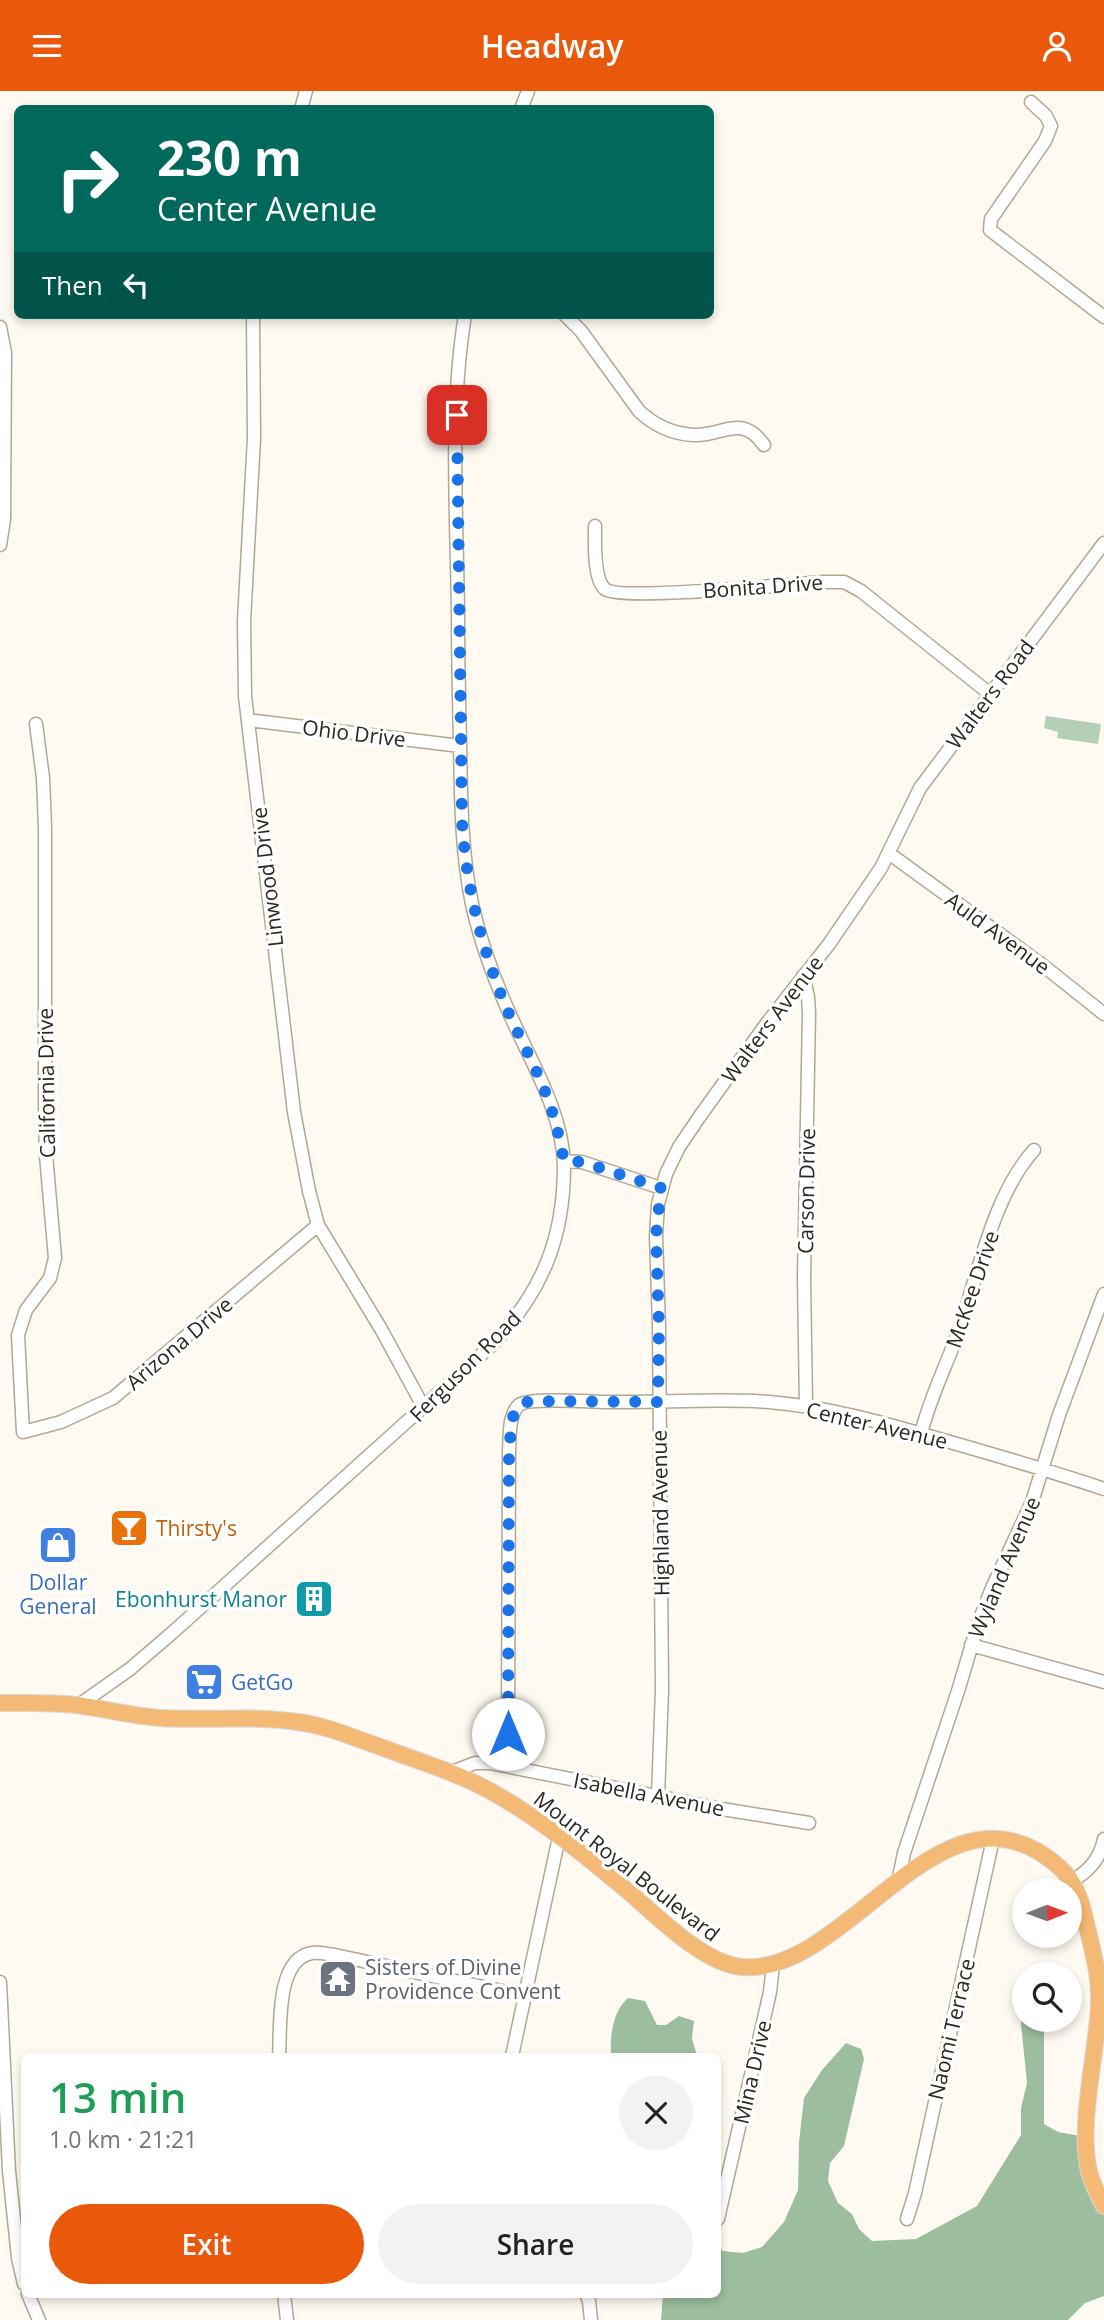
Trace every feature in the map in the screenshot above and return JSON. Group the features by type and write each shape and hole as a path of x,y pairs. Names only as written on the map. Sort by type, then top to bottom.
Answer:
{"main road":[{"name":"Mount Royal Boulevard","path":"0,1703 79,1705 162,1718 300,1722 338,1732 449,1773 499,1795 559,1837 707,1955 735,1966 773,1965 807,1949 919,1865 966,1843 993,1839 1014,1842 1039,1852 1069,1878"},
{"name":"Mount Royal Boulevard","path":"1082,1907 1093,1951 1101,2006 1086,2152 1090,2177 1104,2206"}],"street":[{"path":"1031,102 1046,116 1051,126 1045,141 991,219 990,230 1104,317"},
{"name":"Linwood Drive","path":"253,319 254,447 244,645 247,720 294,1112 318,1225 381,1329 424,1408"},
{"name":"Ferguson Road","path":"79,1705 130,1669 493,1345 536,1290 558,1230 564,1187 564,1161 558,1130 544,1088 507,1009 480,935 466,868 460,747 456,442 465,319"},
{"path":"569,319 633,404 649,420 673,432 696,435 732,428 748,428 764,445"},
{"path":"0,327 5,353 4,519 0,545"},
{"name":"Bonita Drive","path":"595,527 597,569 600,583 608,591 623,594 844,582 861,591 990,694"},
{"name":"Walters Road","path":"890,854 920,788 1104,543"},
{"name":"Ohio Drive","path":"247,720 460,747"},
{"name":"California Drive","path":"23,1432 18,1335 26,1310 50,1278 55,1258 45,1117 45,828 43,778 36,724"},
{"name":"Walters Avenue","path":"661,1188 687,1135 767,1023 847,919 890,854"},
{"name":"Auld Avenue","path":"890,854 1045,967 1104,1014"},
{"name":"Carson Drive","path":"803,976 809,1013 804,1278 806,1406"},
{"name":"McKee Drive","path":"921,1434 932,1395 955,1342 981,1260 1012,1178 1034,1150"},
{"path":"564,1161 582,1162 661,1188"},
{"name":"Highland Avenue","path":"658,1796 662,1691 656,1236 661,1188"},
{"name":"Arizona Drive","path":"23,1432 61,1422 113,1398 318,1225"},
{"name":"Wyland Avenue","path":"898,1882 904,1853 971,1645 988,1598 1032,1502 1059,1415 1104,1294"},
{"name":"Center Avenue","path":"506,1766 509,1720 509,1451 512,1419 518,1406 530,1401 734,1401 806,1406 866,1418 1104,1489"},
{"path":"971,1645 1104,1682"},
{"name":"Isabella Avenue","path":"449,1773 475,1763 506,1766 722,1809 809,1823"},
{"path":"513,2053 559,1837"},
{"name":"Naomi Terrace","path":"907,2219 993,1839"},
{"path":"1076,1878 1094,1864 1104,1839"},
{"path":"279,2053 285,1981 296,1961 310,1953 335,1955 525,1996"},
{"name":"Mina Drive","path":"721,2206 772,1985 773,1965"},
{"path":"0,1982 4,2172 21,2270"},
{"path":"30,2298 39,2320"},
{"path":"284,2298 287,2320"},
{"path":"588,2298 591,2320"}],"green space":[{"path":"1046,716 1101,724 1098,744 1057,738 1058,732 1044,728"},
{"path":"628,1998 645,2001 657,2025 666,2025 679,2016 694,2021 692,2038 696,2053 611,2053 615,2017"},
{"path":"1022,2032 1044,2032 1044,2124 1058,2132 1086,2137 1104,2206 1104,2296 1085,2303 1068,2320 661,2320 663,2298 721,2298 721,2249 743,2253 762,2247 784,2222 798,2190 799,2142 804,2098 822,2070 846,2043 861,2049 864,2059 844,2146 830,2163 828,2181 838,2203 852,2214 859,2229 872,2241 916,2239 977,2206 1021,2135 1021,2108 1027,2083"}],"place":[{"name":"Thirsty's","path":"129,1528"},
{"name":"Dollar General","path":"58,1545"},
{"name":"Ebonhurst Manor","path":"314,1599"},
{"name":"GetGo","path":"204,1682"},
{"name":"Sisters of Divine Providence Convent","path":"338,1979"}],"route":[{"path":"457,415 462,821 466,868 480,935 507,1009 544,1088 558,1130 564,1161 582,1162 661,1188 656,1236 658,1402 530,1401 518,1406 512,1419 509,1451 508,1734"}]}
